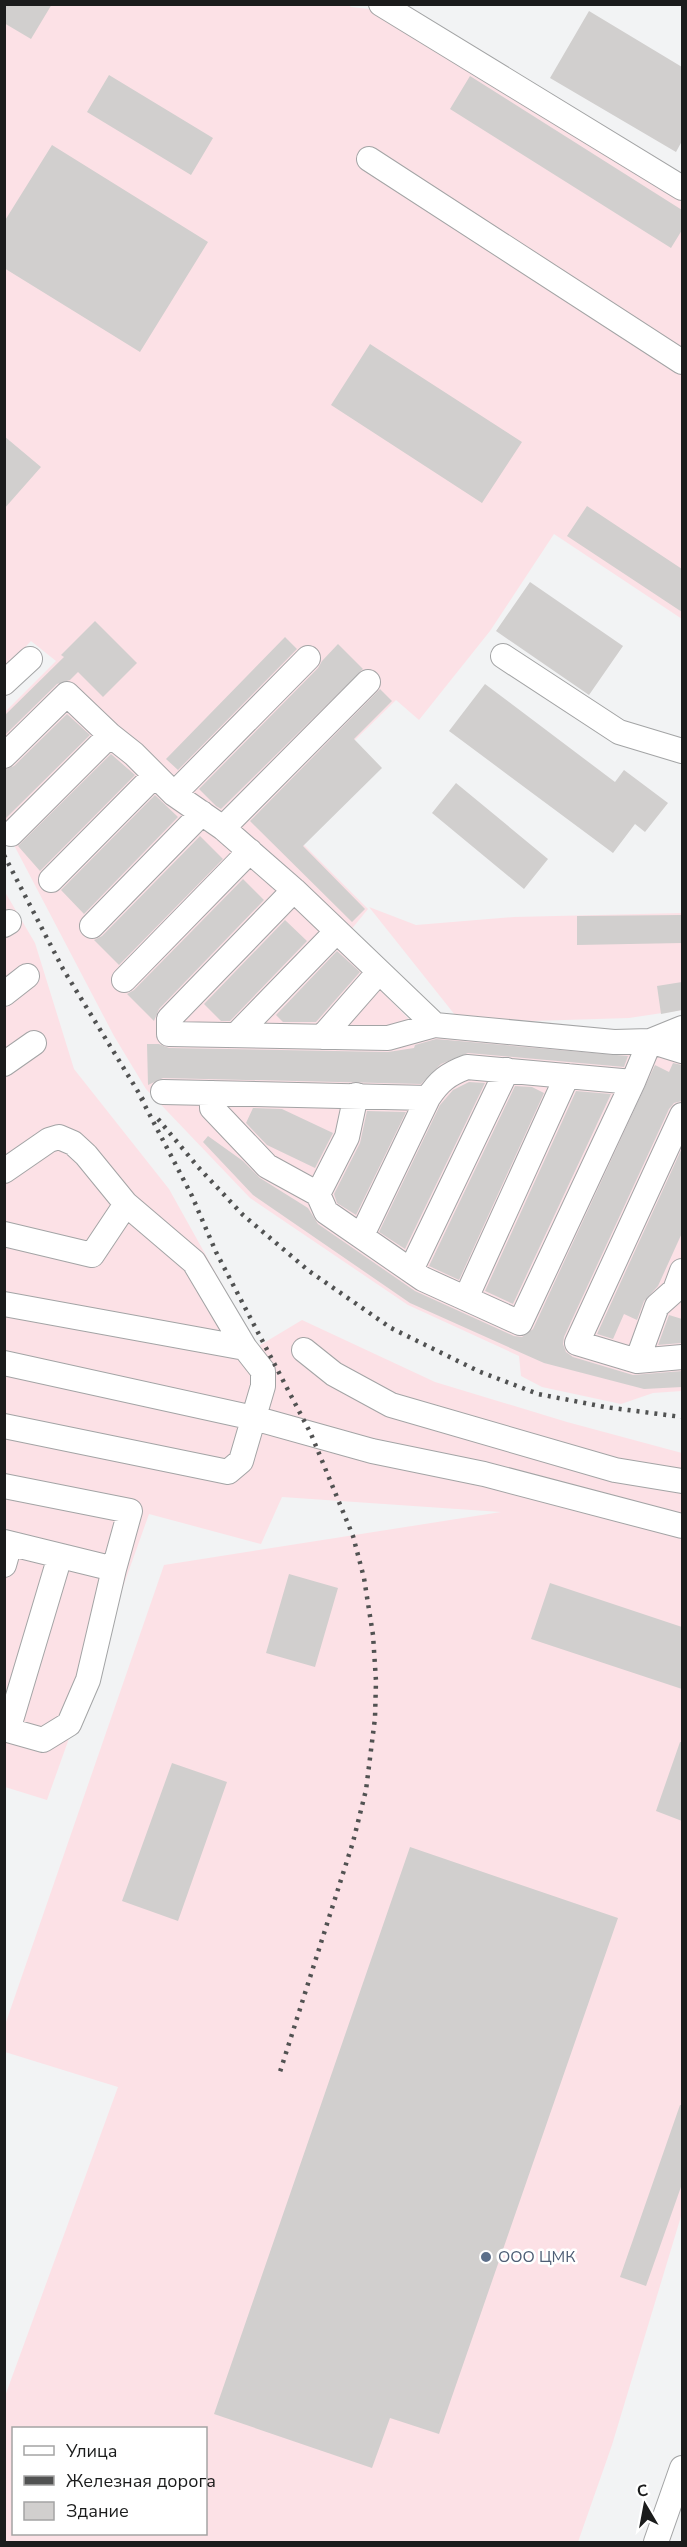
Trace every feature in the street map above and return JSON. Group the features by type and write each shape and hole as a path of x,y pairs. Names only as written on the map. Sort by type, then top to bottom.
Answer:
{"street":[{"path":"381,4 682,189"},
{"path":"369,159 682,362"},
{"path":"503,656 619,732 682,751"},
{"path":"174,794 308,658"},
{"path":"4,683 30,659"},
{"path":"223,828 368,682"},
{"path":"4,756 67,694 110,735 134,754 174,794 223,828 294,890 378,973 435,1025"},
{"path":"11,834 110,735"},
{"path":"51,880 154,776"},
{"path":"92,926 202,813"},
{"path":"124,980 250,851"},
{"path":"294,890 169,1019 169,1034 388,1038 435,1025 614,1042 650,1041 682,1050"},
{"path":"236,1035 336,932"},
{"path":"322,1037 378,973"},
{"path":"4,994 27,976"},
{"path":"212,1093 212,1108 267,1166 318,1194 326,1212 423,1279 520,1323 650,1041 682,1028"},
{"path":"4,1064 33,1043"},
{"path":"362,1235 428,1098 437,1084 448,1074 467,1067 633,1082"},
{"path":"411,1270 507,1070"},
{"path":"466,1298 567,1076"},
{"path":"164,1092 428,1098"},
{"path":"318,1194 347,1137 356,1095"},
{"path":"682,1115 577,1342 637,1361 682,1357"},
{"path":"4,1171 49,1140 59,1137 73,1143 86,1155 126,1204 194,1262 245,1348 263,1371 263,1386 241,1461 228,1472 4,1426"},
{"path":"4,1234 92,1255 126,1204"},
{"path":"637,1361 657,1306 675,1290 682,1271"},
{"path":"4,1304 245,1348"},
{"path":"304,1350 334,1374 391,1406 615,1470 682,1481"},
{"path":"4,1363 254,1418 372,1451 484,1474 682,1526"},
{"path":"4,1486 130,1511 88,1680 69,1724 43,1740 6,1729 60,1556"},
{"path":"6,1550 60,1556 114,1569"},
{"path":"656,2542 682,2468"}],"shaded area":[{"path":"347,4 351,7 369,9 682,200 682,619 554,534 490,631 419,720 396,700 276,817 368,909 337,947 422,1032 669,1056 682,1062 682,1391 653,1393 621,1404 542,1387 521,1376 519,1356 408,1305 250,1198 146,1089 114,1036 5,828 5,712 56,661 31,641 5,668 5,5"},
{"path":"5,892 35,943 74,1069 169,1189 257,1347 302,1320 435,1382 567,1422 682,1453 682,2213 612,2445 578,2542 5,2542 4,2399 118,2087 5,2052 5,2025 164,1565 501,1512 282,1497 261,1544 149,1514 47,1800 5,1787"},
{"path":"369,907 416,925 514,917 682,913 682,1010 629,1018 533,1021 455,1015"}],"building":[{"path":"4,4 52,4 31,39 4,23"},
{"path":"589,11 682,67 682,141 676,152 550,78"},
{"path":"109,75 213,138 191,175 87,112"},
{"path":"470,76 682,210 682,230 671,248 450,109"},
{"path":"52,145 208,242 140,352 4,268 4,222"},
{"path":"370,344 522,442 482,503 331,405"},
{"path":"4,436 41,467 4,509"},
{"path":"587,506 682,569 682,612 567,536"},
{"path":"530,582 623,646 589,695 496,631"},
{"path":"95,621 137,663 103,697 78,672 70,680 57,684 4,736 4,716 64,657 61,655"},
{"path":"285,637 297,649 178,770 166,759"},
{"path":"338,644 363,669 221,809 216,806 199,789 318,668"},
{"path":"485,684 615,782 624,770 668,803 645,832 635,824 613,853 449,731"},
{"path":"380,689 392,701 354,739 382,768 303,846 365,909 352,922 250,821"},
{"path":"67,714 90,735 4,820 4,770 14,766"},
{"path":"111,754 135,775 40,871 18,846"},
{"path":"456,783 548,859 524,889 432,813"},
{"path":"155,795 178,817 84,914 61,890"},
{"path":"200,836 223,859 119,965 94,940 102,936"},
{"path":"243,879 264,900 159,1009 154,1021 127,994 134,990"},
{"path":"682,915 682,943 577,945 577,916"},
{"path":"285,920 307,941 230,1021 221,1021 204,1004"},
{"path":"337,951 360,972 316,1022 283,1022 276,1015"},
{"path":"682,982 682,1010 661,1014 657,986"},
{"path":"436,1039 628,1056 624,1067 468,1053 441,1064 421,1084 163,1078 148,1085 147,1044 159,1044 169,1048 388,1052 414,1048 415,1045"},
{"path":"673,1063 682,1065 682,1101 674,1103 669,1109 564,1337 563,1344 566,1352 573,1357 633,1375 682,1371 682,1387 644,1389 544,1363 410,1303 253,1195 203,1142 208,1136 243,1161 260,1178 308,1208 318,1224 415,1291 514,1336 522,1337 533,1329 655,1065 669,1072"},
{"path":"469,1082 485,1083 405,1249 379,1232 440,1105 453,1090"},
{"path":"515,1086 532,1087 544,1093 459,1280 429,1266"},
{"path":"576,1091 611,1094 513,1304 485,1291"},
{"path":"253,1108 282,1109 333,1133 315,1168 267,1145 246,1123"},
{"path":"367,1111 406,1112 356,1215 337,1203 334,1194 360,1143"},
{"path":"682,1148 682,1233 658,1286 644,1301 637,1320 624,1314 613,1339 597,1334"},
{"path":"669,1315 682,1319 682,1343 658,1345"},
{"path":"289,1574 338,1588 315,1667 266,1653"},
{"path":"550,1583 682,1627 682,1689 531,1639"},
{"path":"680,1742 682,1742 682,1821 656,1811"},
{"path":"172,1763 227,1782 178,1921 122,1901"},
{"path":"410,1847 618,1918 439,2434 390,2418 372,2468 214,2414"},
{"path":"680,2105 682,2105 682,2184 646,2286 620,2277"}],"railway":[{"path":"4,855 63,969 145,1103"},
{"path":"141,1098 192,1196 216,1252 311,1434 353,1536 364,1578 373,1635 376,1681 375,1718 366,1790 353,1842 279,2075"},
{"path":"158,1119 198,1167 243,1215 309,1271 391,1328 478,1371 538,1394 605,1407 682,1417"}],"place":[{"name":"ООО ЦМК","path":"486,2257"}]}
